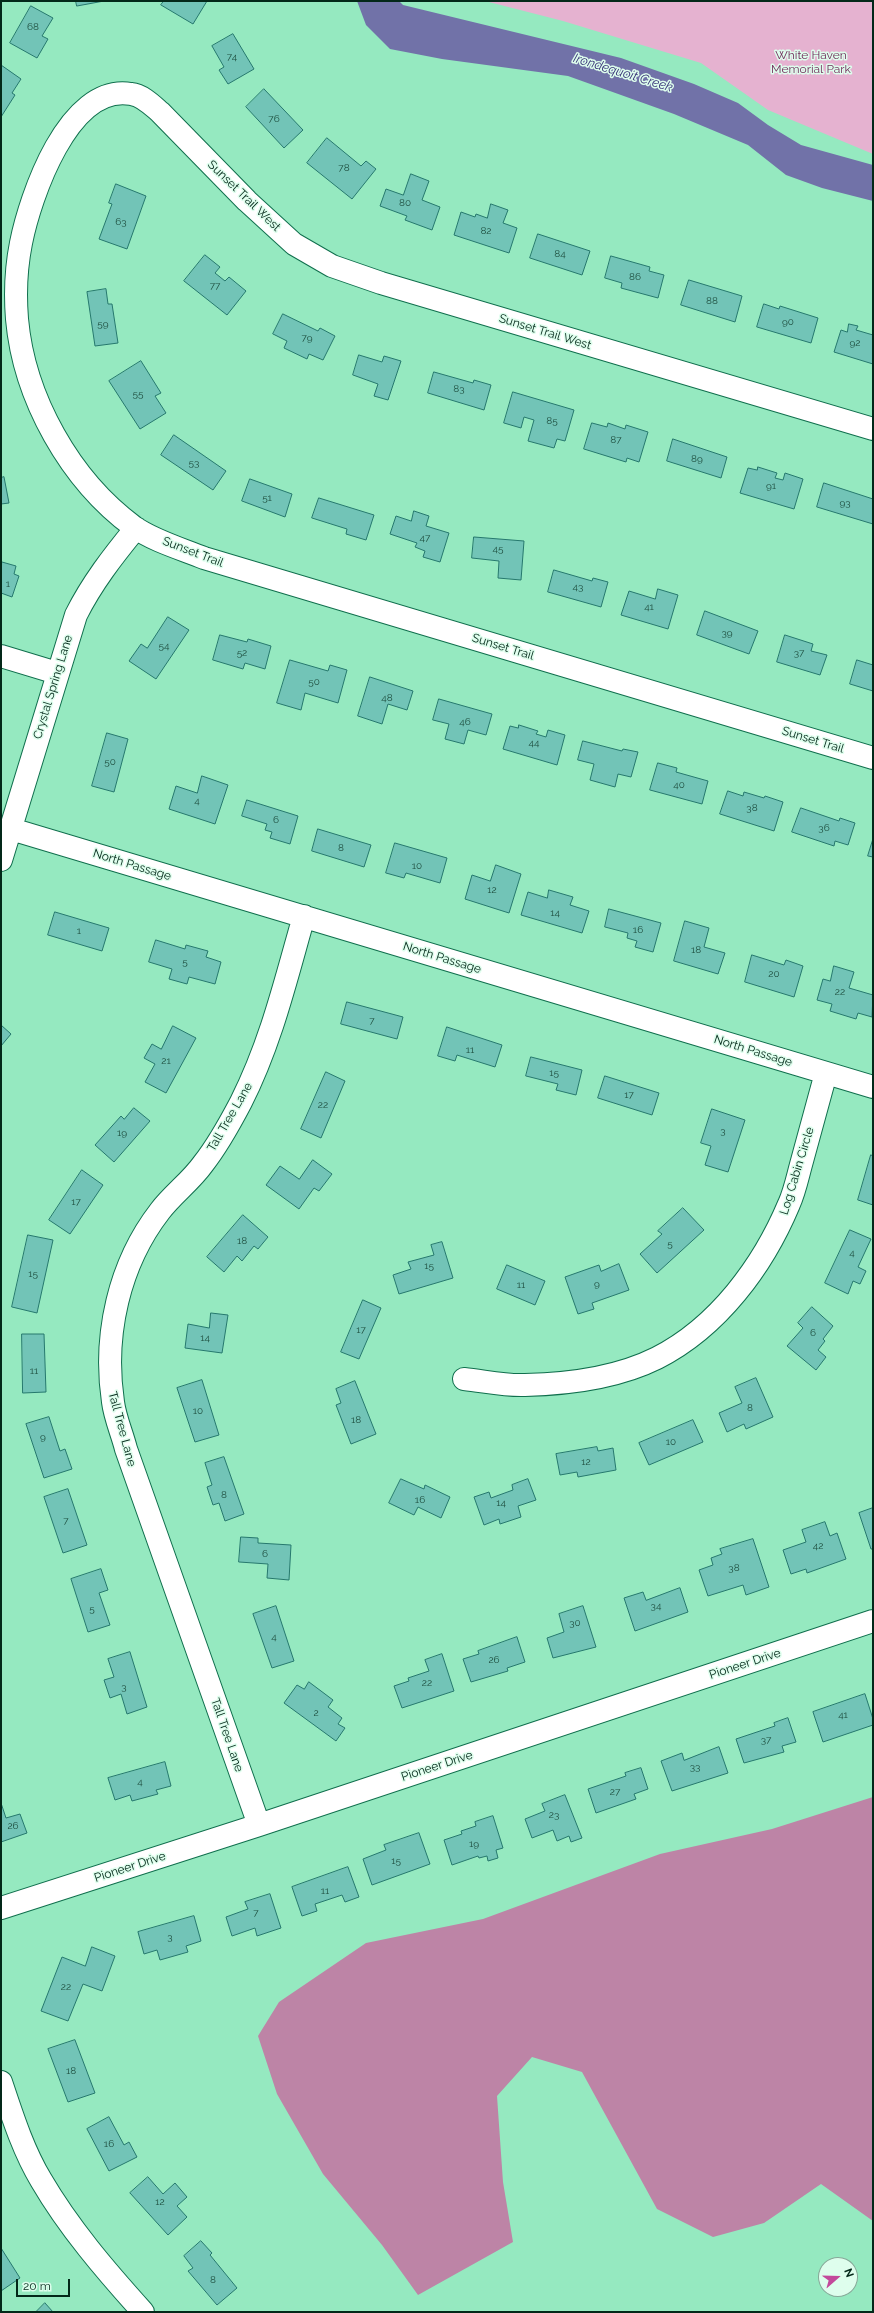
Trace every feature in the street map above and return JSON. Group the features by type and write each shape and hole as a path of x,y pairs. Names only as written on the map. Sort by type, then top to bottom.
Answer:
{"street":[{"name":"Sunset Trail West","path":"136,528 119,515 83,477 55,435 42,410 31,383 22,350 16,299 17,268 21,243 30,206 48,163 58,144 80,113 102,98 116,94 131,94 145,100 160,112 270,223 294,244 332,266 381,283 873,430"},
{"name":"Crystal Spring Lane","path":"1,860 76,615 89,590 107,564 136,528"},
{"name":"Sunset Trail","path":"136,528 204,558 873,758"},
{"path":"1,656 57,673"},
{"name":"North Passage","path":"11,829 873,1087"},
{"name":"Tall Tree Lane","path":"259,1825 126,1449 113,1404 110,1355 118,1298 139,1243 161,1210 203,1164 241,1103 266,1045 304,916"},
{"name":"Log Cabin Circle","path":"464,1379 523,1385 562,1383 599,1378 627,1370 657,1358 686,1340 708,1321 739,1289 761,1259 778,1229 790,1203 826,1073"},
{"name":"Pioneer Drive","path":"1,1908 259,1825 873,1621"},
{"path":"1,2082 14,2123 40,2180 82,2241 143,2312"}],"green space":[{"name":"White Haven Memorial Park","path":"485,1 873,1 873,154 768,110 701,63 563,21"}],"shaded area":[{"path":"873,1797 873,2221 821,2184 764,2223 713,2237 657,2209 582,2072 532,2057 497,2096 503,2182 513,2242 418,2295 382,2245 323,2174 277,2094 258,2036 279,2002 366,1943 483,1919 660,1854 772,1829"}],"water":[{"name":"Irondequoit Creek","path":"357,1 399,1 403,5 621,58 694,84 738,103 768,125 801,145 873,165 873,201 822,188 786,175 748,145 674,114 568,76 442,59 390,49 366,25"}],"building":[{"path":"76,1 104,1 77,6"},
{"path":"164,1 207,1 193,24 161,5"},
{"path":"31,6 53,18 42,36 48,39 37,58 10,43"},
{"path":"233,34 254,69 228,84 219,70 224,67 212,46"},
{"path":"1,65 21,79 12,93 15,95 1,117"},
{"path":"264,89 303,130 284,148 246,107"},
{"path":"327,138 361,166 366,161 376,169 352,199 307,163"},
{"path":"411,174 429,181 422,200 440,207 432,230 405,220 407,216 380,206 386,189 403,195"},
{"path":"116,184 146,196 127,249 99,239 112,204 109,203"},
{"path":"491,204 508,210 503,223 517,228 509,253 454,235 461,212 475,217 476,214 487,218"},
{"path":"538,234 590,251 582,275 530,258"},
{"path":"205,255 220,267 215,273 225,281 229,277 246,291 227,315 184,281"},
{"path":"611,256 650,267 649,271 664,275 658,298 621,288 622,283 605,278"},
{"path":"689,280 742,296 735,322 681,305"},
{"path":"106,289 108,304 112,304 118,343 95,346 87,292"},
{"path":"764,304 779,309 780,306 818,318 811,343 757,327"},
{"path":"283,314 318,331 320,328 335,336 323,360 309,354 307,359 284,348 287,341 273,334"},
{"path":"849,324 858,326 856,330 873,335 873,364 834,352 841,330 847,332"},
{"path":"359,355 382,362 384,356 401,361 388,400 374,396 378,384 353,375"},
{"path":"141,361 161,393 155,396 166,413 140,429 109,381"},
{"path":"434,372 473,383 474,380 491,385 484,410 428,393"},
{"path":"513,392 574,410 565,441 557,439 554,448 528,441 534,420 524,417 521,428 504,423"},
{"path":"592,423 607,427 608,423 625,429 626,425 648,432 639,462 627,458 626,462 584,449"},
{"path":"174,435 226,471 213,490 161,455"},
{"path":"673,439 727,457 721,478 667,461"},
{"path":"758,467 777,473 775,478 783,480 785,473 803,479 794,509 740,493 748,468 757,470"},
{"path":"4,477 9,503 1,504 1,478"},
{"path":"250,479 292,494 285,517 242,501"},
{"path":"824,483 873,499 873,524 817,507"},
{"path":"319,498 374,515 366,540 346,534 347,529 312,518"},
{"path":"414,511 429,516 426,526 449,533 440,562 423,557 425,551 415,547 417,543 390,534 396,516 411,521"},
{"path":"474,537 524,541 521,580 498,578 499,561 472,558"},
{"path":"2,562 16,566 14,574 19,576 12,597 1,593"},
{"path":"554,570 592,581 593,578 608,582 601,607 548,592"},
{"path":"658,589 678,595 668,629 621,615 629,591 655,599"},
{"path":"705,611 758,631 749,654 697,635"},
{"path":"168,617 189,630 156,679 129,661 141,644 147,648"},
{"path":"220,635 247,642 248,639 271,646 265,669 245,663 243,669 213,660"},
{"path":"785,635 813,644 811,651 827,655 820,675 777,662"},
{"path":"290,660 328,671 330,665 347,670 338,703 305,693 301,710 277,703"},
{"path":"857,660 873,665 873,691 850,684"},
{"path":"370,677 413,691 407,710 388,704 382,724 358,716"},
{"path":"439,699 492,714 486,735 468,730 464,744 445,739 449,724 433,720"},
{"path":"519,725 538,731 536,734 546,737 548,730 565,735 557,765 503,749 510,726 518,728"},
{"path":"107,733 128,739 114,792 92,786"},
{"path":"583,741 622,751 623,749 638,752 631,777 618,774 615,787 590,780 594,764 578,760"},
{"path":"658,763 677,768 676,772 708,781 702,804 650,790"},
{"path":"202,776 228,785 215,824 169,809 176,786 197,793"},
{"path":"728,791 743,796 744,792 764,798 765,796 783,802 774,831 720,814"},
{"path":"247,800 298,816 290,844 270,838 272,832 265,830 267,824 242,816"},
{"path":"801,808 839,821 840,818 855,823 848,845 835,841 834,846 792,832"},
{"path":"318,829 371,845 364,867 312,851"},
{"path":"873,839 873,857 868,856"},
{"path":"395,843 447,858 440,883 406,873 404,878 386,873"},
{"path":"496,865 521,874 509,913 465,899 472,875 490,881"},
{"path":"549,890 573,897 570,905 589,911 582,933 521,915 528,892 547,898"},
{"path":"609,909 661,923 653,952 635,947 637,941 627,938 628,933 605,927"},
{"path":"55,912 109,928 102,951 48,935"},
{"path":"685,921 709,928 704,947 725,953 718,974 674,961"},
{"path":"156,940 185,949 186,945 208,951 206,957 221,962 215,984 189,977 187,984 169,979 172,969 149,962"},
{"path":"752,955 784,965 786,960 803,966 794,997 745,982"},
{"path":"834,966 854,972 849,988 873,995 872,1017 858,1013 856,1019 830,1011 832,1004 817,1000 823,979 830,981"},
{"path":"347,1002 403,1017 397,1039 341,1024"},
{"path":"1,1025 11,1034 1,1046"},
{"path":"173,1026 196,1038 166,1093 145,1082 155,1064 144,1058 152,1044 161,1049"},
{"path":"447,1027 502,1045 495,1067 457,1055 455,1061 438,1056"},
{"path":"531,1057 582,1070 576,1095 556,1090 558,1084 526,1076"},
{"path":"326,1072 345,1081 321,1138 301,1129"},
{"path":"605,1076 659,1093 652,1115 598,1098"},
{"path":"134,1108 150,1121 114,1162 95,1145 121,1116 124,1119"},
{"path":"712,1109 745,1120 728,1172 705,1165 711,1146 701,1143"},
{"path":"871,1155 873,1156 873,1205 858,1200"},
{"path":"313,1160 332,1174 319,1191 314,1188 299,1209 266,1185 280,1166 299,1179"},
{"path":"82,1170 103,1185 70,1234 49,1220"},
{"path":"683,1208 704,1230 657,1273 640,1254 662,1234 658,1231"},
{"path":"243,1215 268,1237 258,1249 254,1246 242,1261 237,1256 224,1272 207,1257"},
{"path":"850,1230 871,1239 858,1267 866,1271 860,1284 853,1281 848,1294 825,1283"},
{"path":"28,1235 53,1240 37,1313 12,1307"},
{"path":"442,1242 453,1278 399,1294 393,1275 411,1269 408,1262 434,1255 431,1245"},
{"path":"619,1264 629,1290 592,1303 594,1309 578,1314 565,1277 599,1265 601,1271"},
{"path":"507,1265 545,1281 535,1305 497,1289"},
{"path":"363,1300 381,1308 359,1359 341,1352"},
{"path":"812,1307 833,1326 823,1339 825,1341 818,1350 826,1357 816,1370 787,1346 803,1328 798,1323"},
{"path":"211,1313 228,1315 222,1353 185,1348 188,1324 209,1328"},
{"path":"22,1334 44,1334 46,1392 23,1393"},
{"path":"756,1378 773,1417 746,1429 744,1424 727,1432 719,1413 742,1403 735,1387"},
{"path":"202,1380 219,1435 195,1442 177,1388"},
{"path":"355,1381 376,1434 351,1444 336,1405 341,1403 336,1389"},
{"path":"49,1417 60,1451 65,1449 72,1469 44,1478 26,1424"},
{"path":"693,1420 703,1442 649,1465 639,1443"},
{"path":"597,1447 598,1451 613,1448 616,1470 578,1477 577,1472 560,1475 556,1454"},
{"path":"224,1457 244,1514 225,1521 219,1503 213,1505 207,1487 212,1485 205,1463"},
{"path":"401,1479 424,1489 425,1485 450,1497 441,1518 418,1507 414,1515 389,1503"},
{"path":"528,1479 536,1500 518,1506 521,1517 500,1524 499,1519 484,1525 474,1497 489,1492 491,1498 513,1490 512,1485"},
{"path":"68,1489 87,1545 63,1553 44,1497"},
{"path":"873,1508 873,1549 871,1549 859,1513"},
{"path":"825,1522 830,1536 837,1533 846,1559 807,1573 806,1569 791,1574 783,1550 806,1542 802,1530"},
{"path":"241,1537 258,1538 258,1543 291,1545 289,1580 267,1578 268,1564 239,1562"},
{"path":"753,1539 769,1587 746,1595 743,1585 708,1596 699,1570 713,1565 711,1558 722,1554 720,1549"},
{"path":"101,1569 108,1590 99,1593 110,1625 88,1632 71,1579"},
{"path":"680,1588 688,1612 635,1631 624,1598 643,1592 646,1600"},
{"path":"276,1606 294,1661 272,1668 253,1614"},
{"path":"583,1606 596,1647 553,1658 547,1638 564,1632 559,1614"},
{"path":"517,1637 525,1662 507,1668 508,1671 471,1682 463,1659 479,1654 478,1651"},
{"path":"130,1652 147,1707 127,1714 121,1694 110,1698 104,1680 114,1677 108,1659"},
{"path":"442,1654 454,1691 402,1708 394,1686 409,1681 408,1678 429,1671 425,1660"},
{"path":"309,1682 333,1700 328,1707 342,1718 338,1724 345,1728 336,1741 284,1703 297,1685 304,1689"},
{"path":"865,1694 873,1719 873,1725 823,1742 813,1712"},
{"path":"788,1718 796,1742 782,1746 784,1752 744,1763 736,1739 775,1726 774,1723"},
{"path":"719,1747 728,1773 672,1791 661,1761 682,1753 684,1760"},
{"path":"165,1762 171,1786 156,1790 158,1794 132,1801 130,1795 115,1800 108,1778"},
{"path":"641,1768 648,1789 634,1794 636,1799 596,1813 588,1789 626,1776 625,1773"},
{"path":"565,1795 582,1838 571,1842 569,1836 557,1841 553,1830 532,1838 525,1819 545,1811 542,1804"},
{"path":"1,1803 6,1818 20,1814 27,1833 1,1842"},
{"path":"493,1816 503,1848 496,1850 498,1858 488,1861 487,1856 479,1858 478,1856 452,1865 444,1840 462,1834 461,1831 476,1826 475,1822"},
{"path":"419,1833 430,1864 372,1885 363,1859 386,1850 384,1845"},
{"path":"348,1867 359,1897 345,1902 342,1895 315,1904 317,1911 302,1916 292,1887"},
{"path":"270,1894 281,1928 257,1936 255,1928 232,1936 226,1917 248,1909 245,1902"},
{"path":"194,1916 201,1941 186,1946 188,1952 160,1960 157,1950 144,1954 138,1932"},
{"path":"92,1947 115,1956 102,1991 83,1984 68,2021 41,2011 62,1957 85,1966"},
{"path":"75,2040 95,2093 68,2102 48,2049"},
{"path":"109,2117 124,2145 129,2142 137,2157 109,2171 87,2129"},
{"path":"148,2177 163,2194 175,2183 187,2197 177,2206 187,2217 168,2235 130,2193"},
{"path":"201,2241 212,2253 210,2255 237,2288 217,2305 188,2271 193,2268 184,2256"},
{"path":"1,2248 20,2278 1,2291"},
{"path":"45,2303 53,2312 36,2312"}]}
